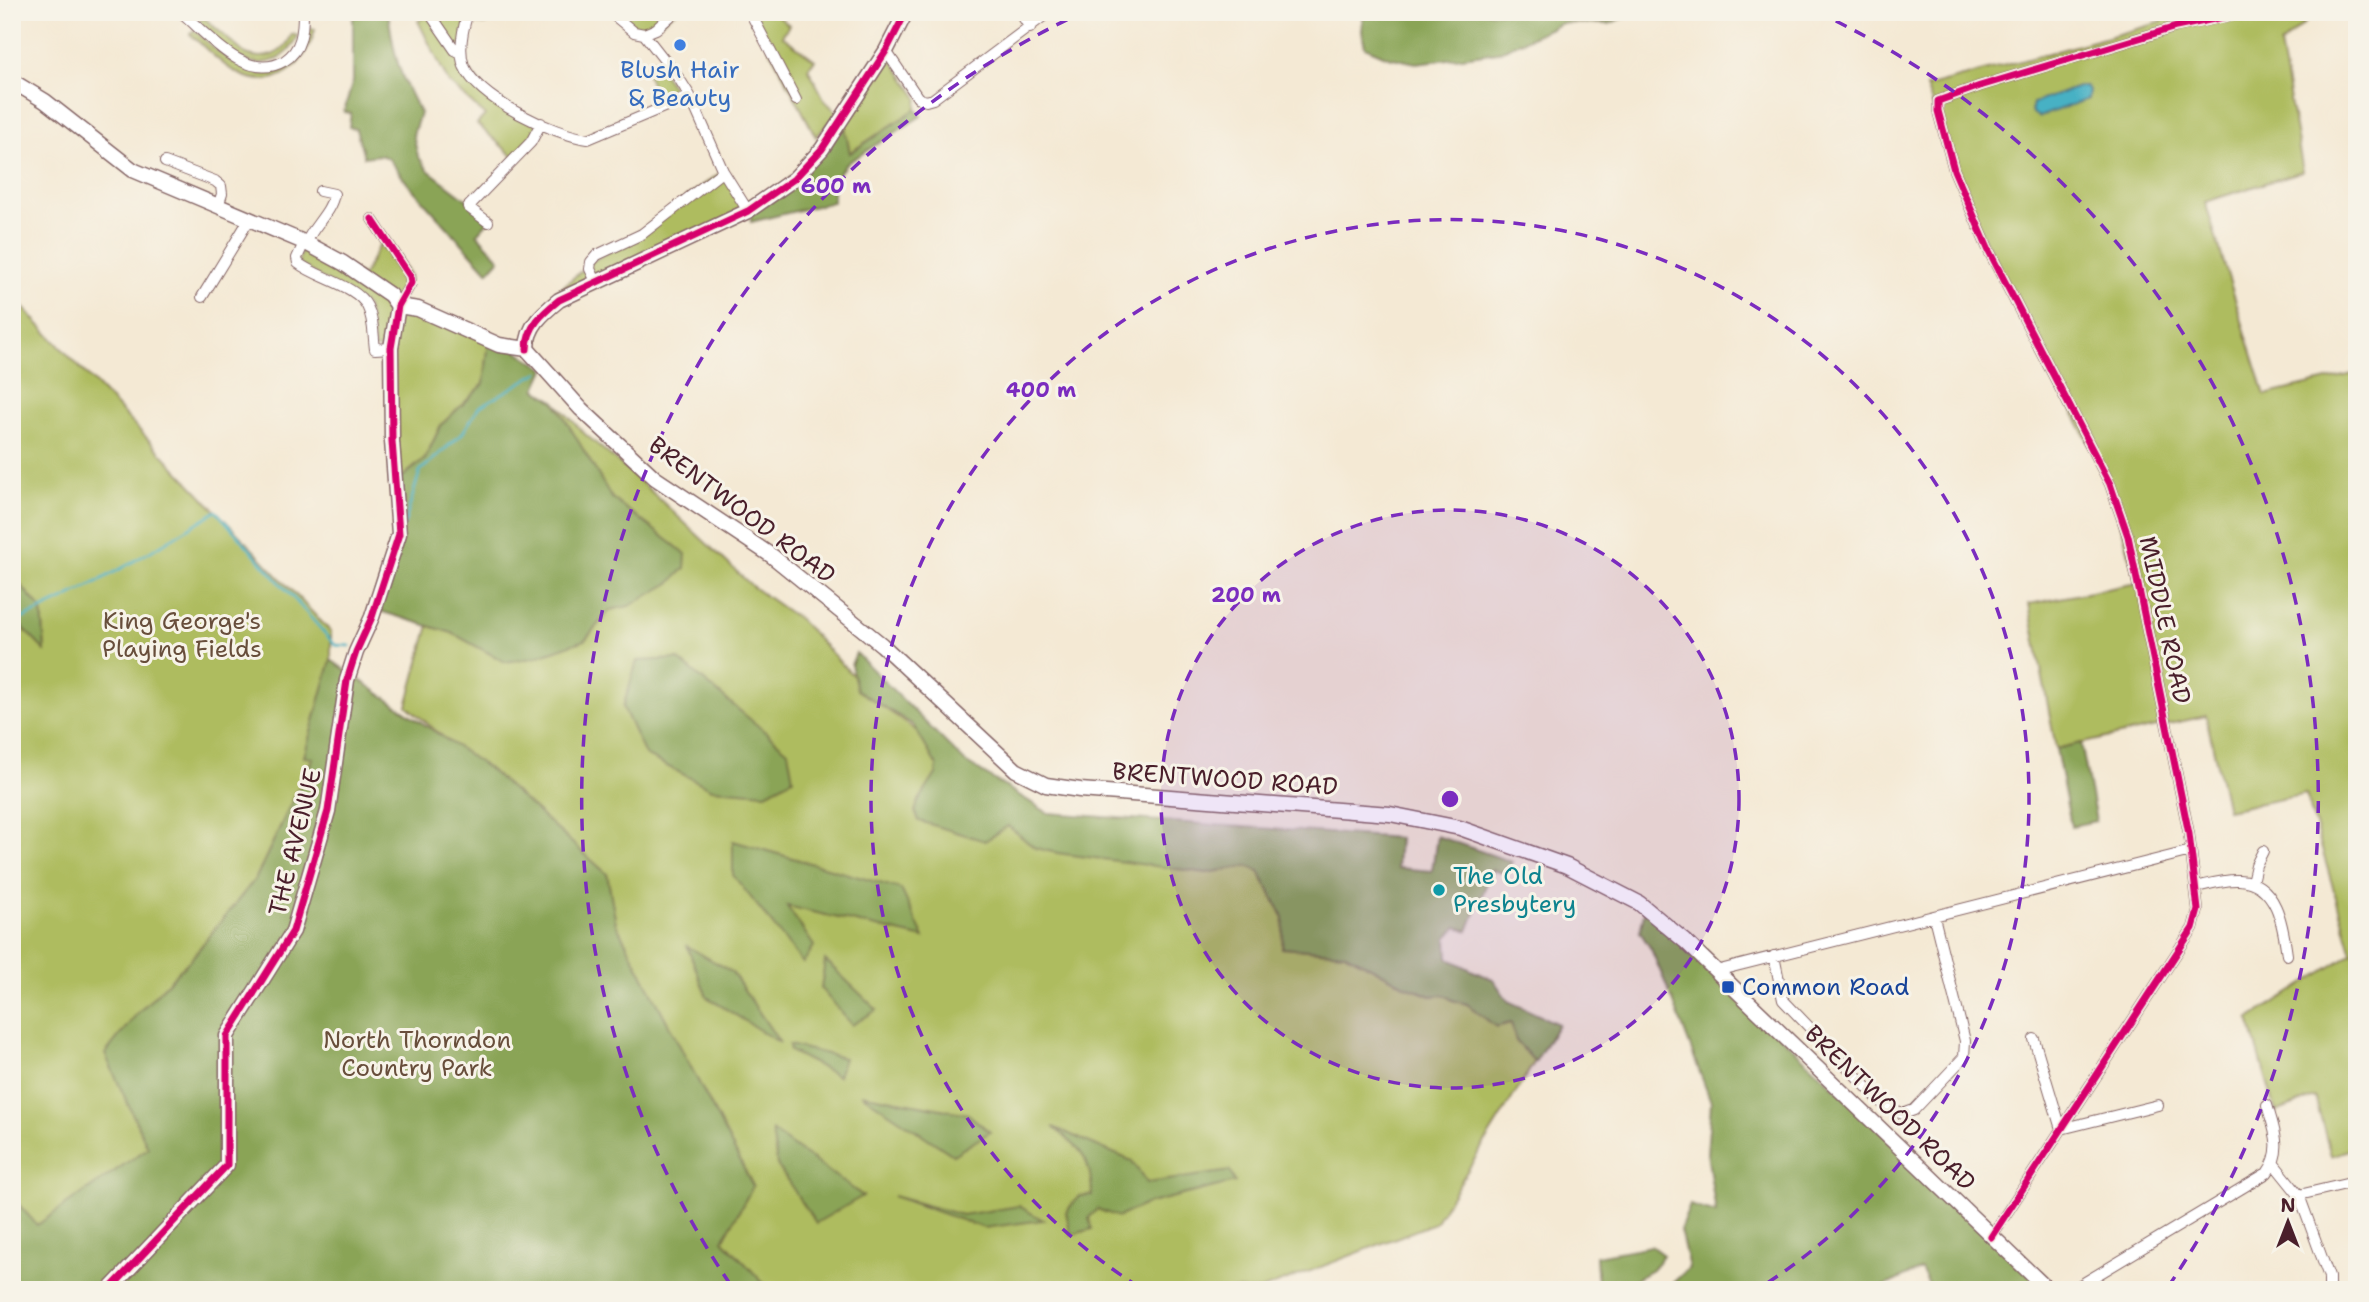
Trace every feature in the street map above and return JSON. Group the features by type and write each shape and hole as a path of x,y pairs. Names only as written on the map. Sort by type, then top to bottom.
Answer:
{"main road":[{"path":"12,81 45,101 133,170 305,243 343,263 390,295 398,306 418,309 499,345 527,349 529,333 538,318 559,300 748,211 794,179 822,149 886,51 906,12"},
{"name":"THE AVENUE","path":"109,1290 227,1165 227,1036 292,931 328,811 347,680 372,617 399,534 392,441 391,348 398,306"},
{"name":"BRENTWOOD ROAD","path":"527,349 581,409 655,478 772,556 882,645 1016,769 1046,785 1080,790 1390,814 1460,828 1567,866 1639,903 1716,971 2042,1287"}],"street":[{"path":"181,12 238,60 258,67 281,63 294,52 302,33 303,12"},
{"path":"435,12 432,14 433,18 455,51 461,53"},
{"path":"468,12 461,53 464,66 491,96 574,137 588,139 690,96"},
{"path":"610,12 634,32 644,34 656,29 675,12"},
{"path":"750,12 796,100"},
{"path":"1020,12 1030,28"},
{"path":"886,51 921,102 933,99 1049,12"},
{"name":"MIDDLE ROAD","path":"1991,1237 2193,928 2198,910 2191,851 2128,536 2110,484 1989,251 1954,170 1938,111 1938,101 2176,27 2247,12"},
{"path":"644,34 690,96 723,171 748,211"},
{"path":"488,222 468,206 531,142 541,123"},
{"path":"165,162 215,181 221,186 222,194 218,206"},
{"path":"596,281 590,269 597,255 642,234 723,171"},
{"path":"320,191 334,194 333,201 311,230 297,258 298,263 359,295 372,319 375,349 391,348"},
{"path":"372,219 410,276 411,283 398,306"},
{"path":"202,296 249,220"},
{"path":"1716,971 2191,851"},
{"path":"2252,882 2263,851"},
{"path":"2196,887 2237,880 2252,882 2273,900 2284,932 2287,955"},
{"path":"1774,956 1783,1000 1887,1108 1903,1114 1914,1110 1964,1057 1965,1041 1934,918"},
{"path":"2034,1039 2061,1129 2158,1105"},
{"path":"2072,1290 2267,1172 2274,1164 2277,1152 2267,1105"},
{"path":"2274,1164 2299,1195 2329,1277 2329,1290"},
{"path":"2299,1195 2346,1184"}],"green space":[{"path":"353,12 388,12 398,65 420,113 413,135 418,156 428,170 470,202 488,222 477,234 500,259 488,272 408,184 388,158 380,155 364,157 356,129 349,127 351,113 344,112 353,80"},
{"path":"435,12 487,12 485,24 465,22 465,66 491,96 541,123 515,158 477,124 485,115 449,83 418,21"},
{"path":"610,12 675,12 644,34"},
{"path":"750,12 773,12 789,25 782,36 815,60 808,68 825,101 838,113 816,137"},
{"path":"1363,12 1635,12 1609,24 1562,23 1498,52 1416,63 1388,57 1365,47"},
{"path":"2160,12 2317,12 2280,45 2303,171 2205,202 2265,395 2357,373 2357,1147 2331,1156 2315,1097 2276,1112 2249,1019 2352,953 2306,794 2227,810 2206,716 2056,749 2029,604 2137,583 2110,484 1979,228 1926,87 2162,22"},
{"path":"203,17 251,56 272,55 284,47 292,34 298,36 288,51 275,60 251,62 237,56 220,42 199,22"},
{"path":"307,28 315,29 305,54 297,64 287,72 264,80 237,73 190,34 194,30 239,67 265,74 279,71 296,58 306,38"},
{"path":"886,51 918,98 916,109 849,153 843,117"},
{"path":"653,60 673,87 668,98 661,101 658,100 645,69"},
{"path":"916,109 921,116 846,164 833,181 833,202 751,222 750,210 778,192 843,117 850,153"},
{"path":"723,171 748,211 559,300 554,295 591,262 619,246"},
{"path":"384,236 410,276 398,305 489,340 484,384 441,425 425,458 395,483 391,349 375,349 367,306 298,263 304,243 363,276"},
{"name":"King George's Playing Fields","path":"12,296 331,632 331,660 304,757 313,757 256,878 191,959 136,1015 148,1148 37,1226 12,1197 12,623 19,624 45,649 42,610 12,575"},
{"path":"489,340 511,347 545,369 536,389 555,402 612,498 686,554 685,568 670,583 629,606 610,610 585,640 533,658 505,662 452,633 373,609 398,521 395,483 425,459 441,425 484,384"},
{"path":"525,381 555,402 585,434 638,479 753,587 800,620 883,707 934,743 1048,813 1257,840 1317,931 1558,1024 1435,1223 1261,1290 769,1290 723,1240 753,1186 616,924 607,874 489,769 448,741 407,706 429,625 373,609"},
{"path":"12,575 42,610 45,651 19,624 12,623"},
{"path":"856,653 965,762 1048,813 1399,838 1397,868 1432,871 1437,836 1512,862 1503,873 1492,870 1468,931 1457,927 1447,938 1448,958 1493,979 1508,1001 1558,1024 1535,1062 1516,1041 1511,1023 1496,1027 1467,1004 1445,995 1431,996 1404,985 1345,953 1282,948 1284,918 1259,871 1248,866 1207,873 1057,853 1035,848 1008,826 985,841 919,821 915,812 918,802 936,774 937,766 913,725 857,690 851,665"},
{"path":"678,659 788,751 793,779 766,793 712,789 645,755 623,707 637,661"},
{"name":"North Thorndon Country Park","path":"331,660 489,769 607,874 616,924 753,1186 723,1240 770,1290 12,1290 12,1197 37,1225 148,1148 105,1054 136,1015 191,959 256,878 313,758 304,757"},
{"path":"2081,743 2096,821 2071,826 2056,749"},
{"path":"733,841 901,889 924,938 787,906 814,946 803,963 733,875"},
{"path":"1645,908 2039,1281 2030,1290 1931,1290 1921,1269 1876,1290 1665,1290 1689,1268 1680,1230 1690,1205 1716,1213 1707,1153 1711,1102 1673,1001 1651,949 1640,932"},
{"path":"687,946 732,972 780,1043 707,997"},
{"path":"825,960 877,1010 852,1025 821,989"},
{"path":"789,1045 844,1058 838,1076 790,1051"},
{"path":"861,1094 968,1114 990,1132 953,1155"},
{"path":"1053,1127 1132,1161 1147,1183 1230,1171 1235,1182 1146,1204 1118,1217 1097,1209 1089,1218 1092,1229 1071,1235 1066,1212 1079,1196 1092,1195 1091,1182 1083,1155"},
{"path":"772,1131 863,1196 816,1223 777,1165"},
{"path":"893,1196 962,1215 1019,1206 1043,1220 984,1228"},
{"path":"1651,1246 1663,1255 1652,1270 1627,1284 1626,1290 1598,1290 1596,1256"}],"water":[{"path":"2086,86 2089,90 2088,99 2039,117 2031,112 2033,103"}],"waterway":[{"path":"404,525 420,471 462,434 479,407 539,372"},
{"path":"12,623 91,585 216,511 335,645 350,646"},
{"path":"368,646 375,626"}],"cycle path":[{"path":"527,349 533,327 559,300 748,211 794,179 822,149 886,51 906,12"},
{"path":"1991,1237 2193,928 2198,910 2189,834 2128,536 2110,484 1989,251 1954,170 1938,111 1938,101 2176,27 2247,12"},
{"path":"109,1290 227,1165 227,1036 293,931 328,811 347,680 372,617 399,534 392,441 391,348 398,306 411,283 410,276 372,219"}],"place":[{"name":"Blush Hair & Beauty","path":"680,45"},
{"name":"The Old Presbytery","path":"1439,890"},
{"name":"Common Road","path":"1728,987"}]}
